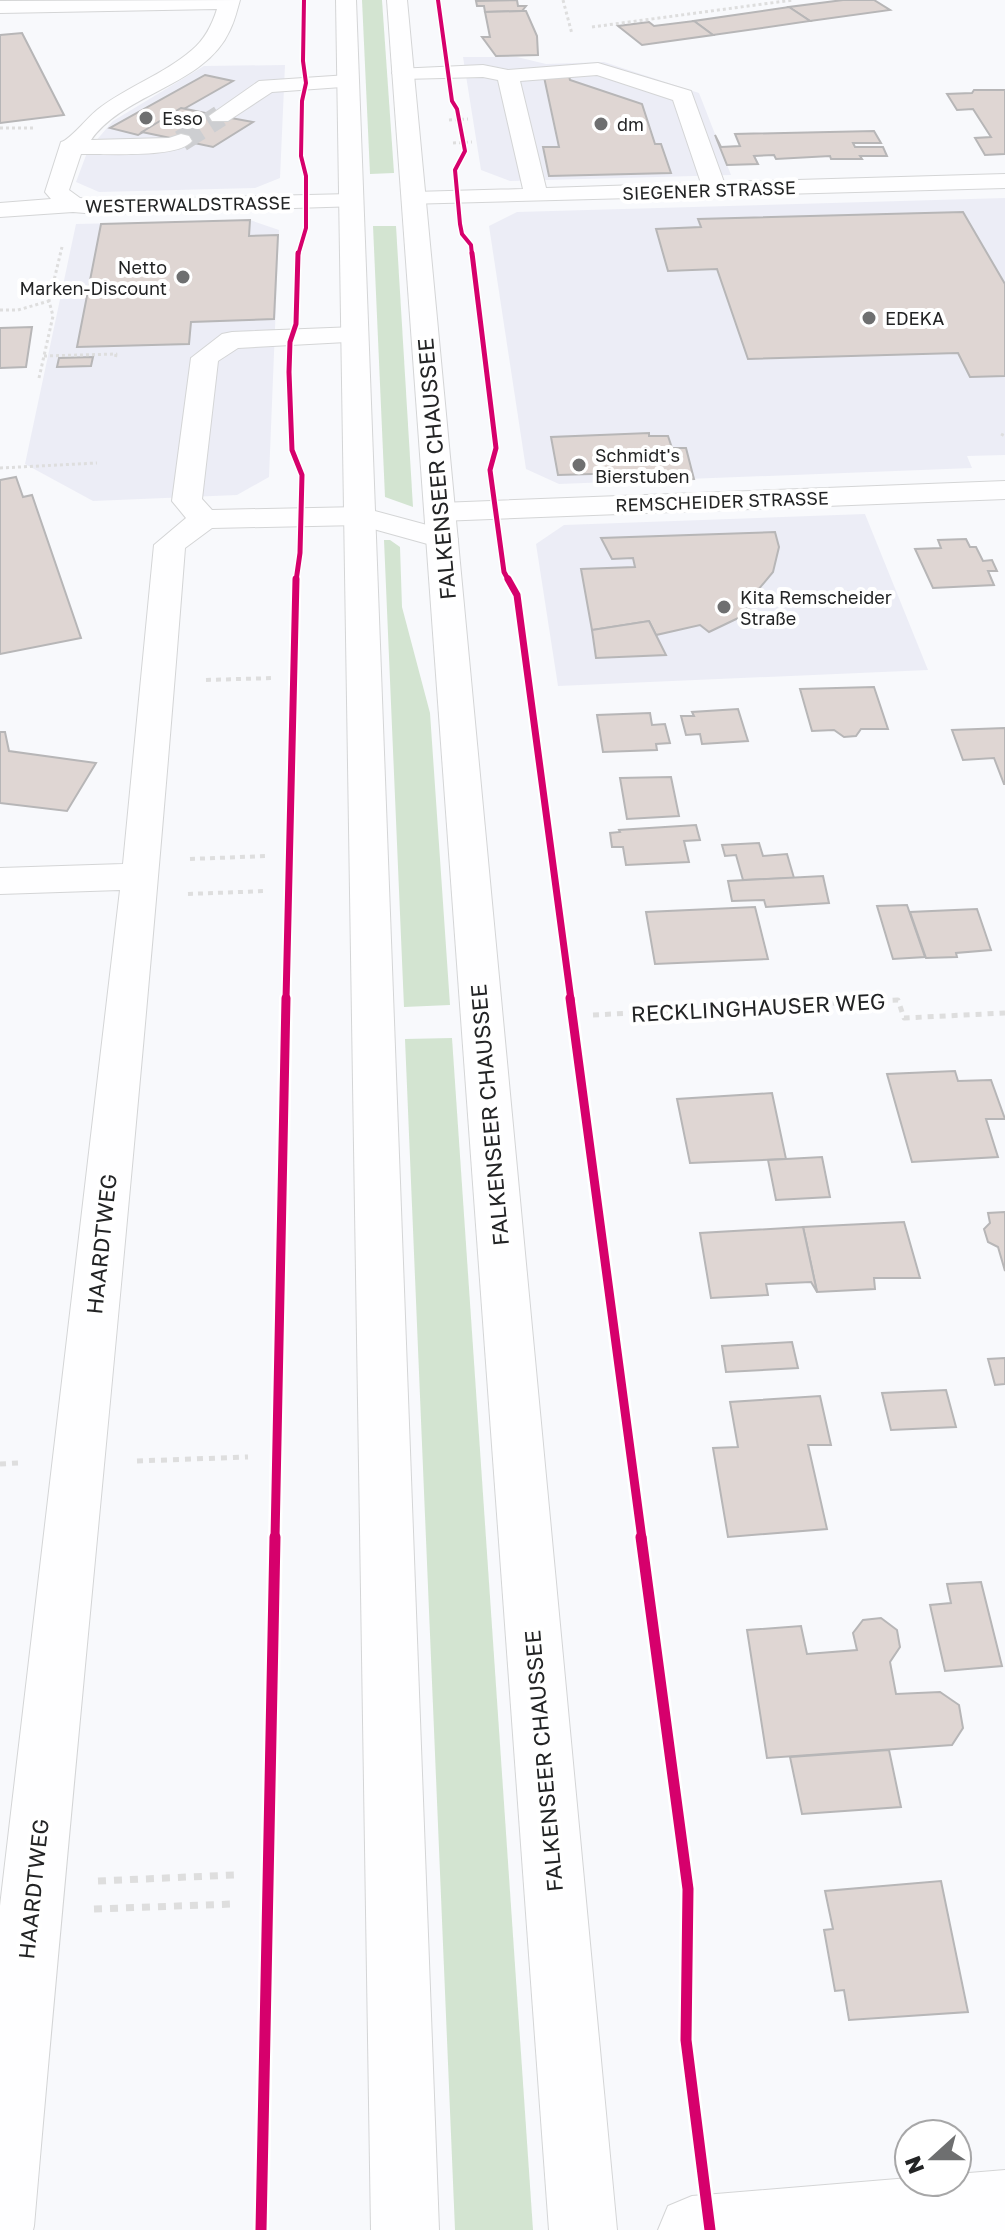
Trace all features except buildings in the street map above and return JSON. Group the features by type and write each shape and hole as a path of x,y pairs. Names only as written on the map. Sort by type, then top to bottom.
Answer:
{"main road":[{"path":"346,0 405,2230"},
{"name":"FALKENSEER CHAUSSEE","path":"397,0 583,2230"},
{"path":"0,7 229,2 221,31 203,52 115,105 88,125 69,147 59,175 65,198"},
{"path":"403,73 483,71 508,76 598,69 683,96 715,190"},
{"path":"508,76 536,195"},
{"path":"220,116 267,86 348,81"},
{"path":"69,147 173,145 181,141"},
{"name":"SIEGENER STRASSE","path":"414,199 1005,181"},
{"name":"WESTERWALDSTRASSE","path":"0,210 65,198 97,207 414,199"},
{"path":"355,335 232,340 205,358 187,501 204,519 360,516 441,525"},
{"name":"REMSCHEIDER STRASSE","path":"441,525 1005,490"},
{"name":"HAARDTWEG","path":"0,2226 24,1898 77,1463 140,878 170,545 204,519"},
{"path":"0,881 140,878"},
{"path":"692,2230 1005,2204"}],"path":[{"path":"587,27 793,0"},
{"path":"39,378 53,316 49,301 65,234"},
{"path":"0,310 18,310 49,301"},
{"path":"44,356 116,354 115,360"},
{"path":"0,468 97,463"},
{"path":"157,682 274,678"},
{"path":"140,878 267,856"},
{"path":"140,878 266,891"},
{"path":"77,1463 248,1457"},
{"path":"24,1898 234,1875"},
{"path":"24,1898 233,1904"}],"shaded area":[{"path":"463,57 517,57 546,64 604,62 699,93 731,175 510,181 481,170"},
{"path":"285,65 280,178 255,188 99,192 76,182 88,150 113,121 204,66"},
{"path":"1005,198 1005,455 967,456 972,468 559,484 526,469 489,226 517,212"},
{"path":"250,220 279,230 269,477 237,495 93,501 25,464 76,224"},
{"name":"Kita Remscheider Straße","path":"865,514 928,670 558,686 536,544 564,525"}],"green space":[{"path":"362,0 382,0 394,173 370,174"},
{"path":"373,226 396,226 413,507 385,497"},
{"path":"384,540 390,540 400,547 402,607 430,713 450,1005 404,1007"},
{"path":"452,1038 533,2230 455,2230 405,1039"}],"tunnel":[{"path":"181,141 220,116"}],"cycle path":[{"path":"261,2230 294,592 300,553 302,475 292,450 289,372 290,342 296,324 298,249 306,228 306,176 301,156 302,101 306,83 303,61 304,0"},
{"path":"438,0 452,101 457,109 465,151 455,170 462,234 471,245 496,448 490,470 504,572 517,595 688,1889 686,2040 710,2230"}],"place":[{"name":"Esso","path":"146,118"},
{"name":"dm","path":"601,124"},
{"name":"Netto Marken-Discount","path":"183,277"},
{"name":"EDEKA","path":"869,318"},
{"name":"Schmidt's Bierstuben","path":"579,465"},
{"name":"Kita Remscheider Straße","path":"724,607"}]}
